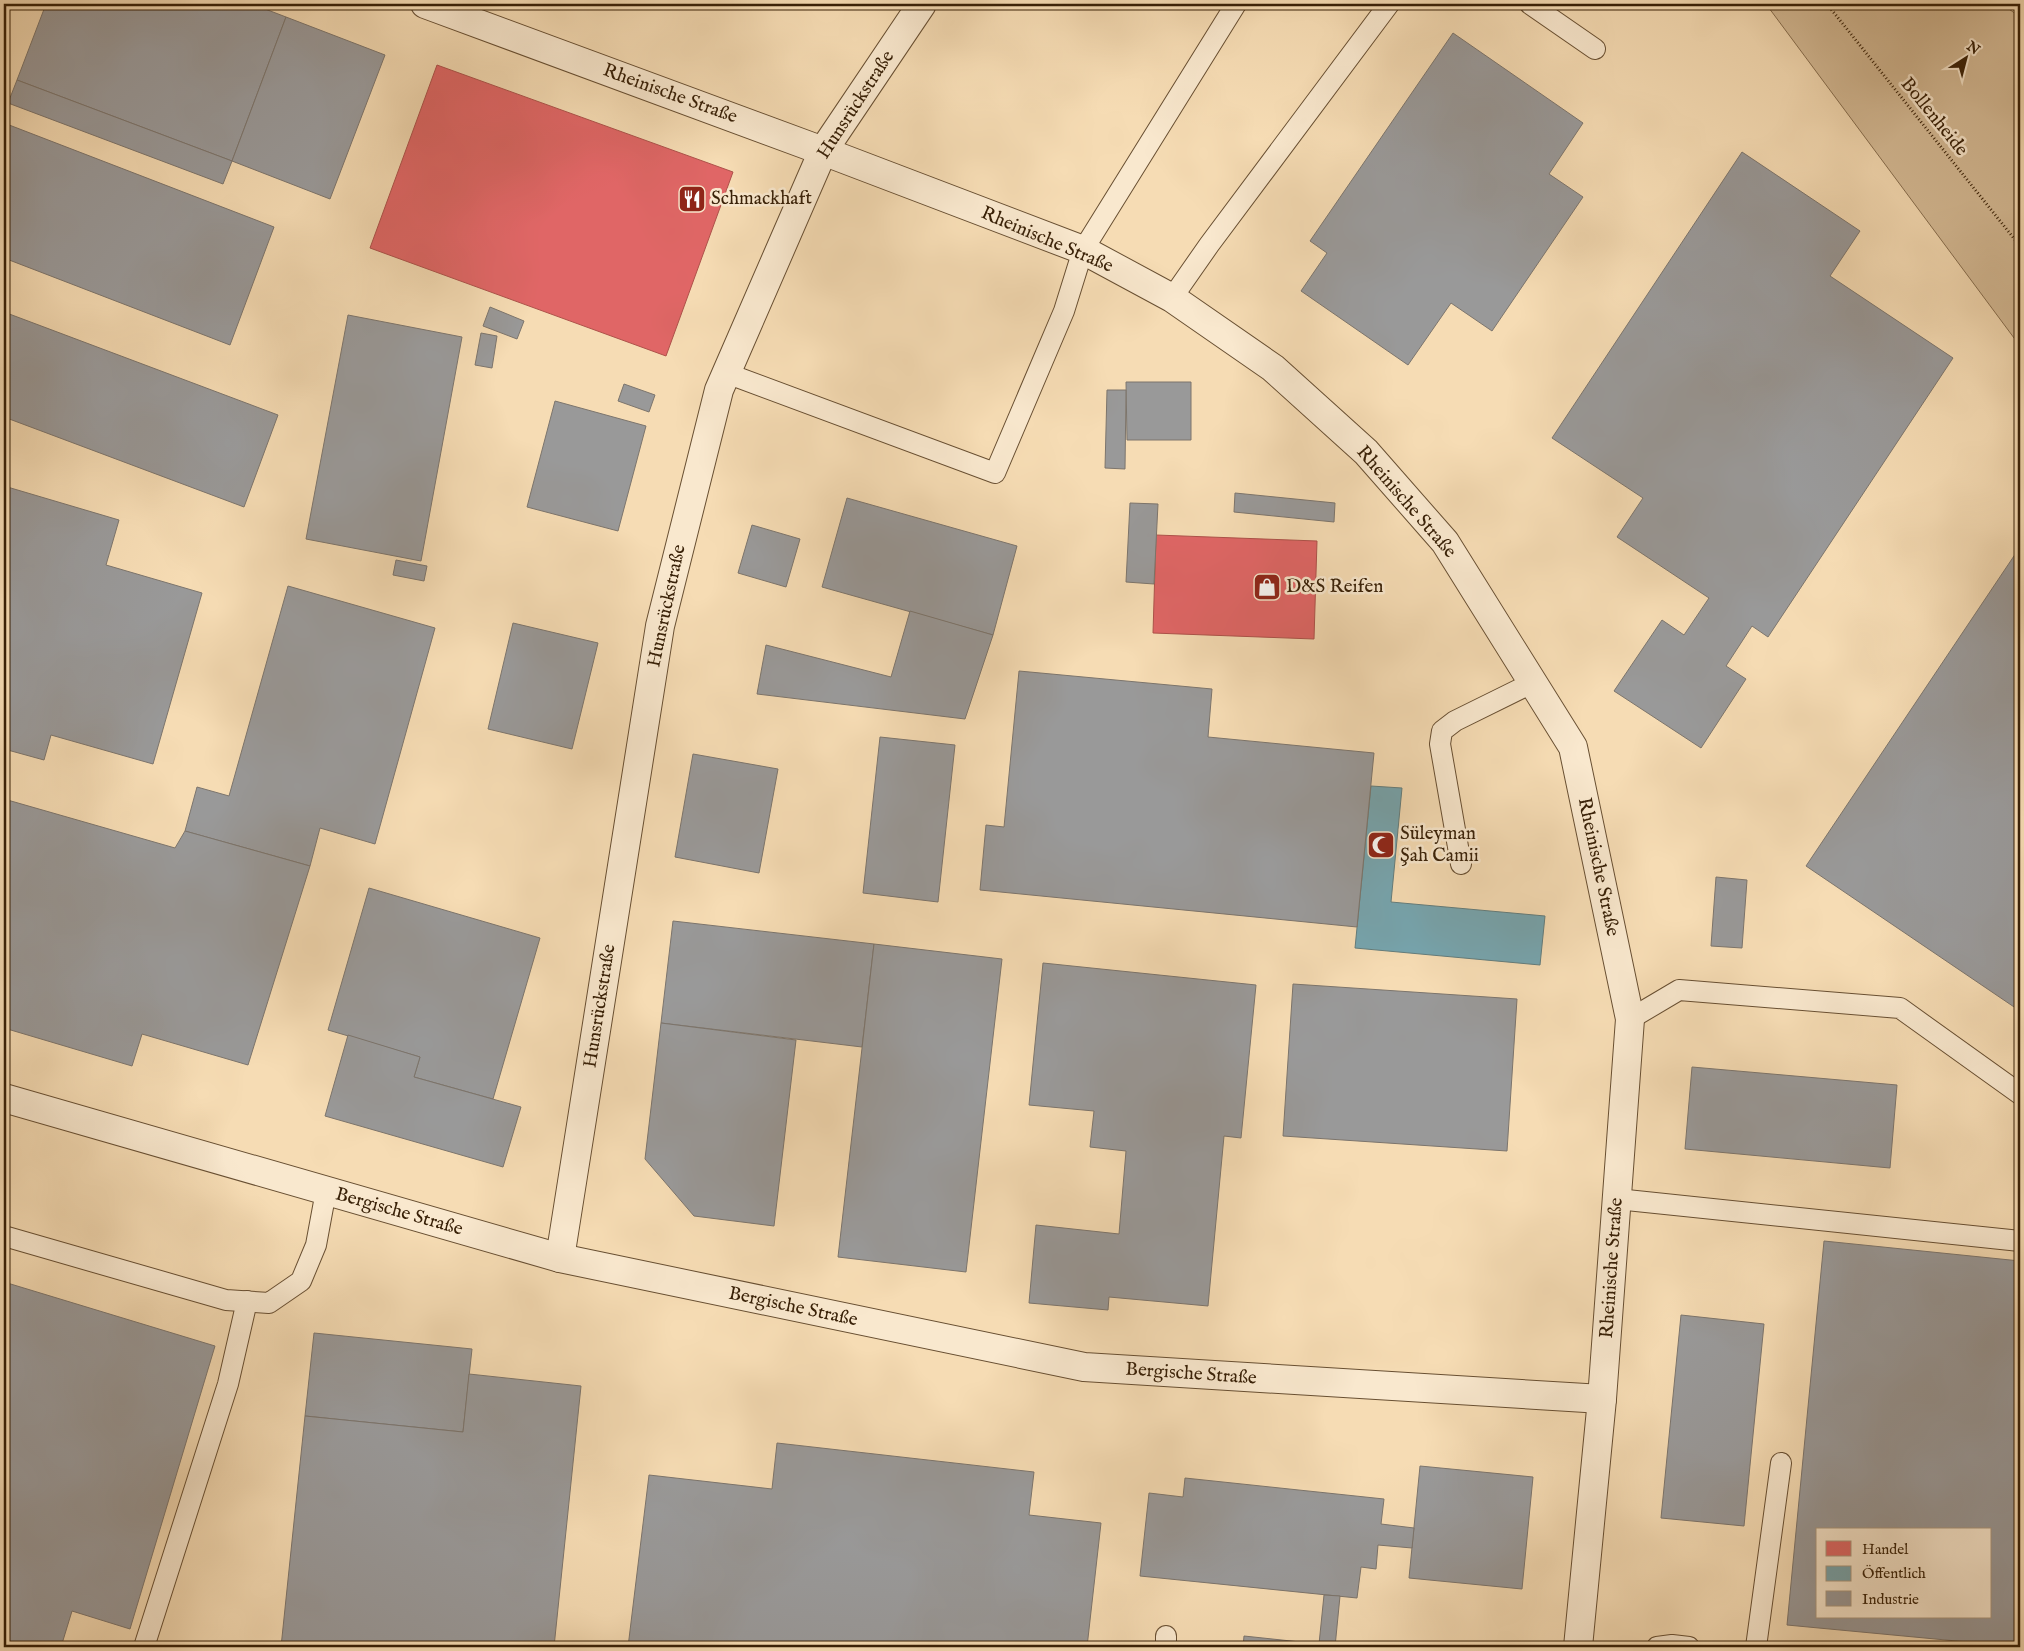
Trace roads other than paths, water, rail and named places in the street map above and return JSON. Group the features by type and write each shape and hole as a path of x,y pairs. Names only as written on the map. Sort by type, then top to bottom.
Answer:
{"street":[{"name":"Rheinische Straße","path":"425,4 823,151 1083,250 1172,298 1273,368 1366,452 1445,542 1574,747 1630,1019 1602,1399 1578,1647"},
{"name":"Hunsrückstraße","path":"560,1258 660,626 719,390 823,151 922,4"},
{"name":"Bergische Straße","path":"4,1098 560,1258 1084,1367 1602,1399"}],"lane":[{"path":"726,373 995,473 1064,310 1083,250 1236,4"},
{"path":"1172,298 1221,229 1389,4"},
{"path":"1530,4 1595,49"},
{"path":"1461,864 1440,744 1442,731 1454,721 1534,682"},
{"path":"1630,1019 1679,990 1900,1008 2020,1094"},
{"path":"4,1236 226,1300 269,1303 301,1281 316,1245 326,1191"},
{"path":"1617,1199 2020,1241"},
{"path":"144,1647 228,1384 247,1302"},
{"path":"1756,1647 1781,1464"},
{"path":"1657,1647 1672,1645 1689,1647"}],"place":[{"name":"Schmackhaft","path":"692,199"},
{"name":"D&S Reifen","path":"1267,587"},
{"name":"Süleyman Şah Camii","path":"1381,845"}]}
